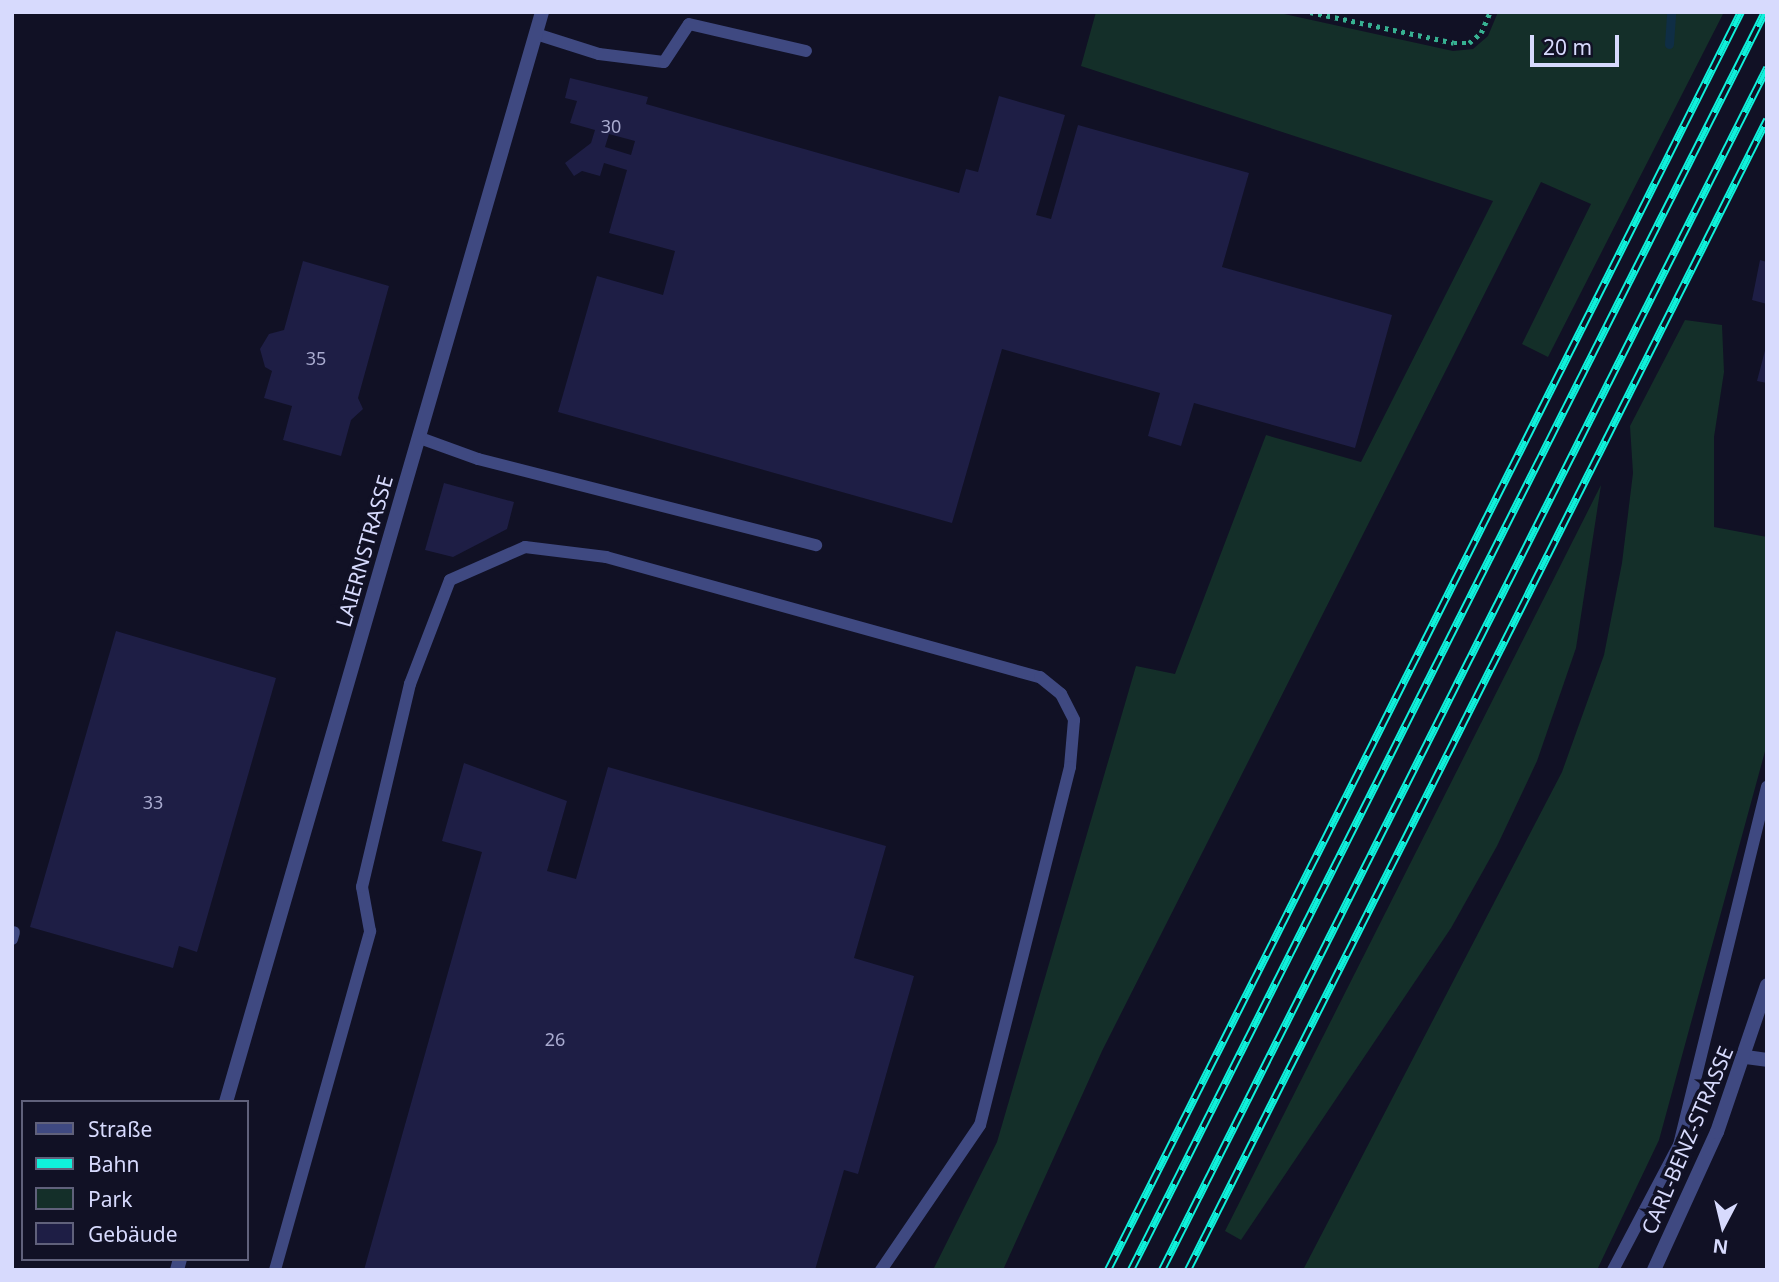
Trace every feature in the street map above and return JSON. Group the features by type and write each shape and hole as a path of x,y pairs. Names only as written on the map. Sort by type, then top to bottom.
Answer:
{"street":[{"name":"LAIERNSTRASSE","path":"227,1100 542,12"},
{"name":"CARL-BENZ-STRASSE","path":"1654,1270 1717,1132 1745,1057 1767,985"},
{"path":"1745,1057 1767,1060"}],"lane":[{"path":"536,34 599,54 664,62 688,24 806,51"},
{"path":"420,438 478,459 817,545"},
{"path":"275,1270 370,931 362,887 410,684 450,580 525,547 606,557 1040,677 1061,694 1074,720 1070,767 979,1125 881,1270"},
{"path":"1613,1270 1679,1145 1767,787"}],"path":[{"path":"1310,12 1469,43 1481,33 1490,12"}],"green space":[{"path":"1096,12 1275,12 1453,51 1473,49 1488,36 1498,12 1724,12 1548,357 1522,344 1591,204 1541,182 1102,1051 1003,1270 933,1270 997,1142 1136,666 1175,674 1266,435 1361,462 1493,201 1081,66"},
{"path":"1685,320 1722,325 1724,372 1714,437 1714,527 1767,537 1767,744 1659,1140 1597,1270 1303,1270 1562,772 1604,655 1622,563 1633,473 1630,426"},
{"path":"1601,485 1576,648 1537,761 1497,846 1451,928 1241,1240 1225,1231"}],"building":[{"path":"570,78 648,97 646,104 959,193 966,169 978,172 999,96 1065,115 1036,215 1051,219 1078,125 1249,173 1222,267 1392,315 1355,448 1194,403 1181,446 1148,436 1160,393 1002,349 952,523 558,412 597,276 663,295 675,251 609,233 627,170 604,163 600,176 582,171 574,176 565,163 591,143 595,130 570,123 577,101 565,98","holes":["609,134 635,141 631,155 605,147"]},
{"path":"1760,260 1767,262 1767,304 1752,300"},
{"path":"303,261 389,286 358,398 363,409 351,420 341,456 283,440 292,406 264,398 272,371 265,367 260,349 269,334 284,330"},
{"path":"1767,343 1767,383 1757,381"},
{"path":"444,483 514,502 507,529 453,557 425,550"},
{"path":"116,631 276,678 197,952 179,946 173,968 30,927"},
{"path":"464,763 567,801 547,871 576,879 608,767 886,846 854,958 914,976 858,1174 844,1170 815,1270 364,1270 482,852 442,841"}],"waterway":[{"path":"1669,44 1671,12"}],"railway":[{"path":"1108,1270 1741,12"},
{"path":"1131,1270 1765,12"},
{"path":"1162,1270 1767,68"},
{"path":"1188,1270 1767,120"}]}
